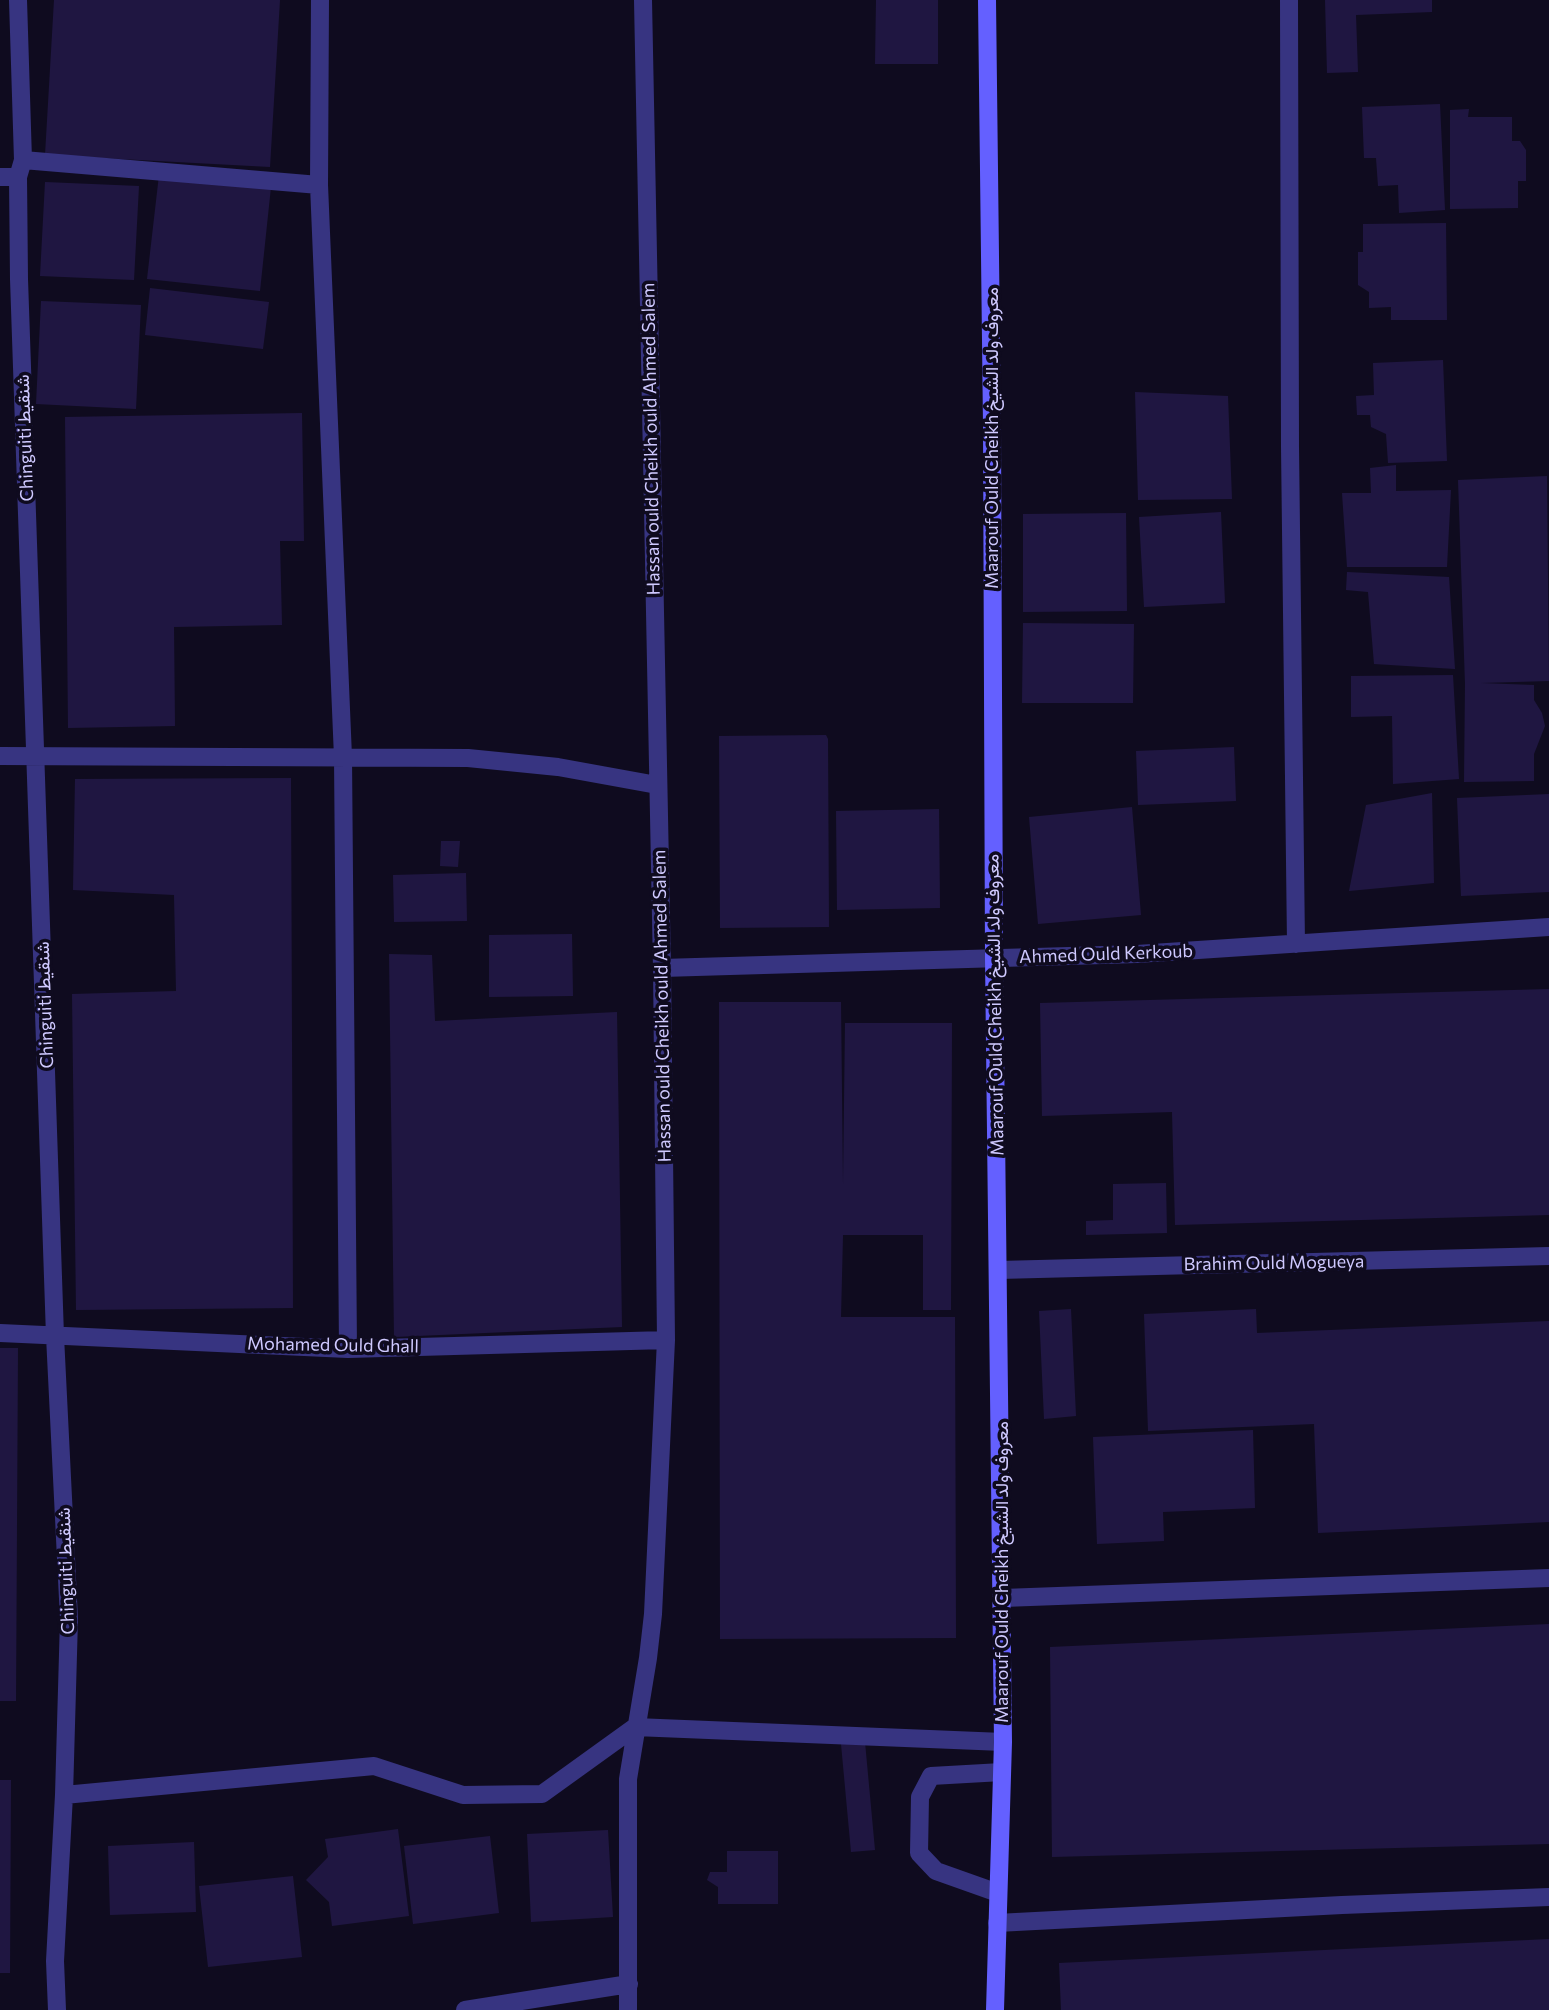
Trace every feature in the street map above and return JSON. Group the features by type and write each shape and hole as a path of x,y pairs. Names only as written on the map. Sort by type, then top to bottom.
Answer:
{"street":[{"name":"Chinguiti شنقيط","path":"18,0 14,171 37,757 55,1336 69,1619 64,1796 55,1961 57,2010"},
{"path":"320,0 319,186 344,757 348,1349"},
{"name":"Hassan ould Cheikh ould Ahmed Salem","path":"628,2010 628,1779 653,1614 666,1340 662,968 643,0"},
{"name":"Maarouf Ould Cheikh معروف ولد الشيخ","path":"987,0 994,958 1003,1598 1003,1742 995,2010"},
{"path":"1289,0 1290,447 1296,944"},
{"path":"14,171 319,186"},
{"path":"0,756 468,758 558,767 657,785"},
{"name":"Ahmed Ould Kerkoub","path":"662,968 1137,954 1549,926"},
{"name":"Brahim Ould Mogueya","path":"999,1270 1549,1256"},
{"name":"Mohamed Ould Ghall","path":"0,1333 348,1349 666,1340"},
{"path":"1003,1598 1549,1578"},
{"path":"64,1796 374,1766 463,1795 542,1794 635,1727 1003,1742"},
{"path":"998,1893 936,1871 919,1853 920,1797 931,1776 1002,1772"},
{"path":"997,1923 1549,1897"},
{"path":"465,2010 629,1984"}],"building":[{"path":"54,0 280,0 270,167 45,155"},
{"path":"876,0 938,0 938,64 875,64"},
{"path":"1325,0 1432,0 1432,12 1356,15 1358,72 1327,73"},
{"path":"1440,104 1445,210 1399,213 1398,185 1378,186 1376,158 1364,158 1362,107"},
{"path":"1469,109 1468,117 1512,117 1512,141 1520,141 1526,150 1526,181 1518,181 1518,208 1450,209 1450,110"},
{"path":"159,175 271,187 260,291 147,279"},
{"path":"45,182 139,186 134,280 40,276"},
{"path":"1446,223 1447,320 1391,320 1391,307 1369,308 1369,292 1358,285 1358,252 1363,252 1363,224"},
{"path":"150,288 269,302 263,349 145,335"},
{"path":"41,301 141,305 136,409 36,404"},
{"path":"1443,360 1447,461 1388,463 1386,434 1371,427 1370,415 1357,415 1356,396 1374,395 1373,363"},
{"path":"1135,392 1228,396 1232,499 1138,500"},
{"path":"302,413 304,541 280,541 282,625 174,627 175,726 68,728 65,417"},
{"path":"1396,465 1396,491 1451,490 1447,567 1347,567 1342,493 1371,493 1370,468"},
{"path":"1547,476 1549,681 1481,683 1534,685 1534,700 1542,713 1545,726 1534,754 1534,781 1464,782 1465,684 1458,480"},
{"path":"1221,512 1225,603 1144,607 1139,517"},
{"path":"1126,513 1127,611 1023,612 1023,514"},
{"path":"1347,572 1449,577 1455,669 1374,664 1368,592 1346,590"},
{"path":"1023,623 1134,624 1133,703 1022,703"},
{"path":"1453,675 1459,779 1393,784 1392,716 1351,717 1351,676"},
{"path":"826,735 829,927 720,928 719,736"},
{"path":"1234,747 1236,801 1138,805 1136,751"},
{"path":"291,778 293,1308 76,1310 72,994 176,991 174,895 73,890 75,779"},
{"path":"1432,793 1434,883 1349,891 1366,805"},
{"path":"1549,794 1549,892 1461,896 1457,798"},
{"path":"1132,807 1141,915 1038,924 1029,817"},
{"path":"939,809 940,908 837,910 836,811"},
{"path":"441,841 460,841 458,867 440,866"},
{"path":"466,873 467,921 394,922 393,875"},
{"path":"572,934 573,996 489,997 489,935"},
{"path":"389,954 432,955 435,1021 617,1012 622,1327 394,1337"},
{"path":"1549,989 1549,1215 1175,1225 1172,1112 1042,1116 1040,1003"},
{"path":"719,1002 841,1002 843,1184 845,1023 952,1023 951,1310 923,1310 923,1235 843,1235 841,1317 955,1317 956,1638 720,1639"},
{"path":"1166,1183 1167,1233 1086,1235 1086,1221 1113,1220 1113,1184"},
{"path":"1071,1309 1076,1416 1044,1419 1039,1311"},
{"path":"1256,1309 1257,1333 1549,1321 1549,1522 1318,1533 1314,1424 1148,1431 1144,1314"},
{"path":"0,1348 18,1348 16,1701 0,1701"},
{"path":"1253,1430 1255,1508 1163,1512 1164,1541 1097,1544 1093,1437"},
{"path":"1549,1624 1549,1844 1052,1857 1050,1647"},
{"path":"865,1742 875,1850 851,1852 841,1744"},
{"path":"0,1780 11,1780 10,1973 0,1973"},
{"path":"398,1829 409,1916 332,1926 329,1902 306,1880 328,1857 325,1839"},
{"path":"608,1830 613,1917 531,1922 527,1834"},
{"path":"490,1836 499,1913 413,1924 404,1846"},
{"path":"194,1842 196,1912 110,1915 108,1846"},
{"path":"727,1851 778,1851 778,1904 718,1904 718,1887 707,1880 710,1872 727,1872"},
{"path":"293,1876 302,1957 208,1967 199,1886"},
{"path":"1549,1939 1549,2010 1061,2010 1059,1963"}]}
